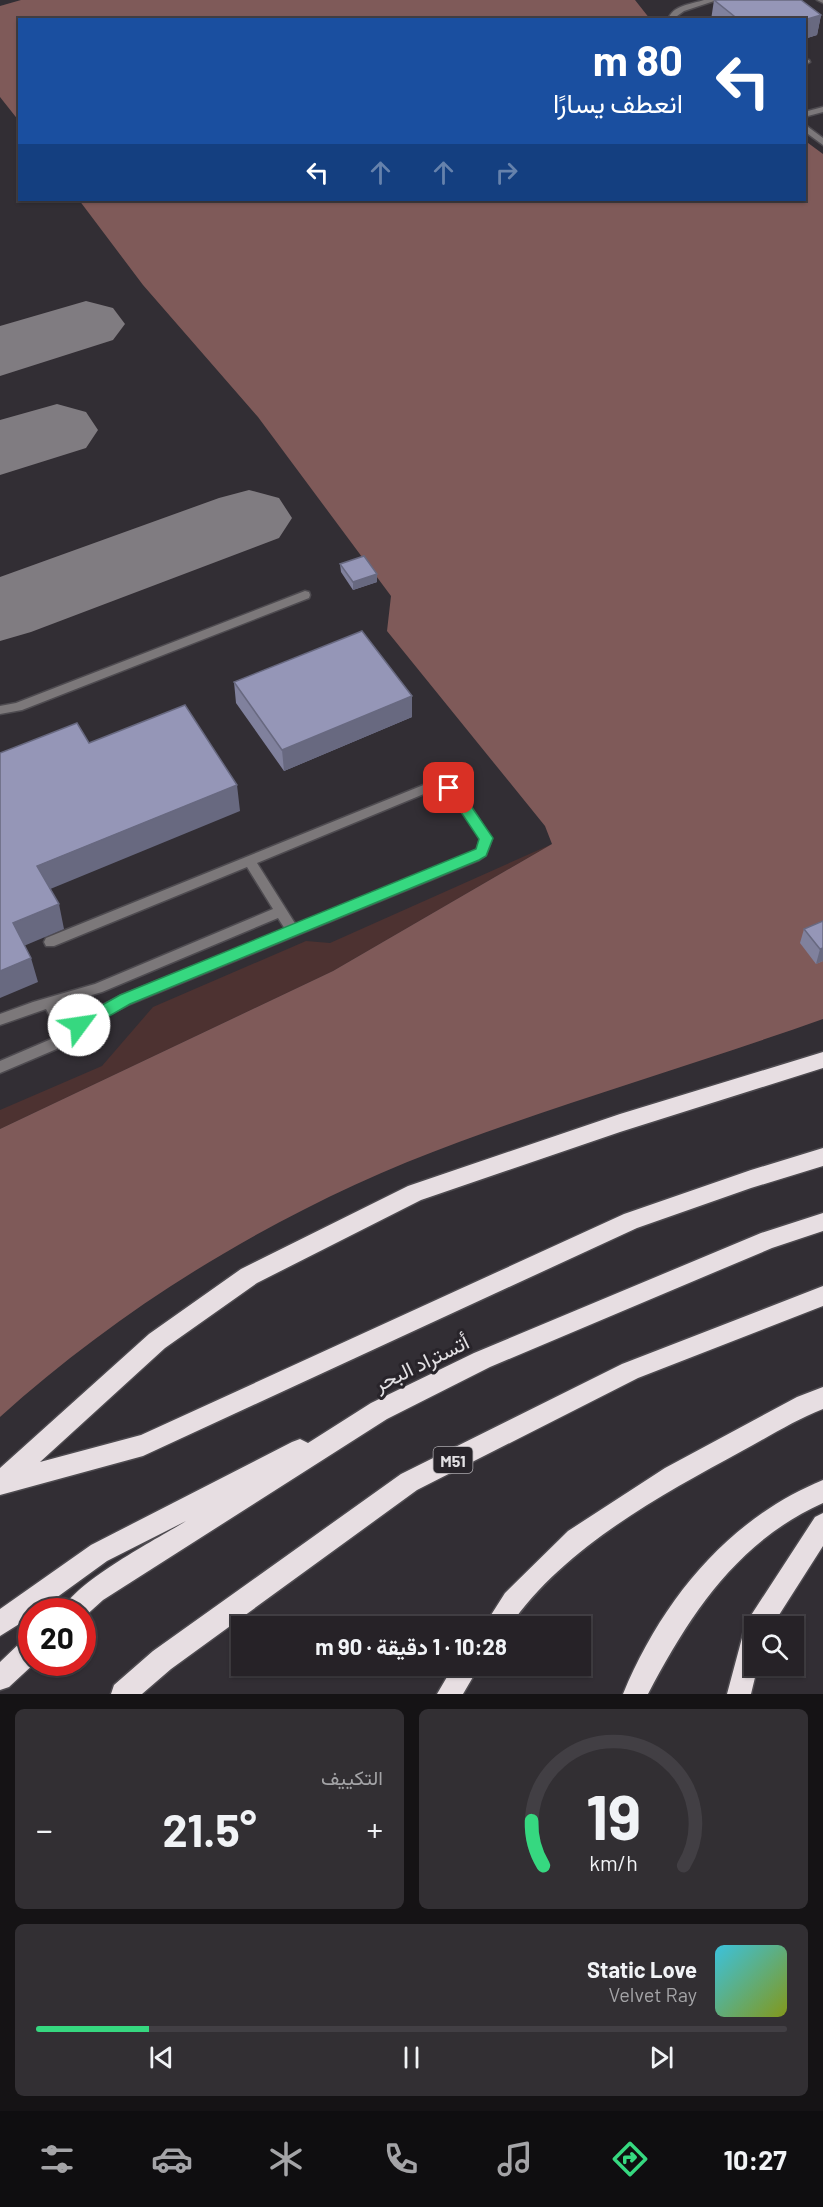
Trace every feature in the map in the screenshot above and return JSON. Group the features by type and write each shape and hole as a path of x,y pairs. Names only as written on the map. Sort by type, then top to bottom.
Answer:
{"highway":[{"path":"0,1483 157,1341 249,1276 415,1193 621,1123 823,1060"},
{"path":"0,1483 143,1445 631,1221 823,1157"},
{"name":"أتستراد البحر","path":"88,1598 379,1411 482,1360 768,1240 823,1222"},
{"name":"M51","path":"123,1694 162,1660 410,1482 630,1371 823,1296"},
{"path":"503,1616 513,1601 576,1539 673,1476 805,1405 823,1398"},
{"path":"0,1624 99,1553 231,1483 379,1411"},
{"path":"635,1694 666,1638 711,1571 760,1526 808,1497 823,1491"},
{"path":"764,1616 823,1526"},
{"path":"0,1678 18,1662"},
{"path":"739,1694 744,1673"},
{"path":"449,1694 461,1676"}],"lane":[{"path":"672,18 681,9 713,0"},
{"path":"806,113 823,109"},
{"path":"806,129 823,142"},
{"path":"0,710 18,708 305,595"},
{"path":"0,1067 47,1047 67,1036 94,1016 125,1000 475,857 482,852 486,838 456,793 440,786 430,786 50,942"},
{"path":"249,860 293,931"},
{"path":"0,1020 49,1002 98,988 281,911"},
{"path":"49,1002 67,1036"}],"shaded area":[{"path":"21,0 635,0 649,18 18,18 18,120 0,97 0,6"},
{"path":"806,141 823,154 823,1019 459,1142 397,1166 335,1194 275,1224 159,1294 104,1332 0,1417 0,1129 333,971 552,844 545,826 387,631 391,596 258,417 143,285 80,201 806,201"},
{"path":"552,844 333,971 0,1129 0,1110 102,1066 153,1007 306,941 330,943"}],"building":[{"path":"714,0 801,0 821,15 806,19 736,18"},
{"path":"364,556 377,574 353,582 340,564"},
{"path":"362,631 412,696 282,750 234,682"},
{"path":"185,705 237,785 37,866 59,904 13,923 31,958 0,971 0,753 77,723 89,743"},
{"path":"823,921 823,948 820,949 804,929"}],"taxiway":[{"path":"0,352 86,324"},
{"path":"0,448 57,430"},
{"path":"0,610 249,518"}],"route":[{"path":"79,1025 125,1000 475,857 482,852 486,838 456,793 449,788"}]}
